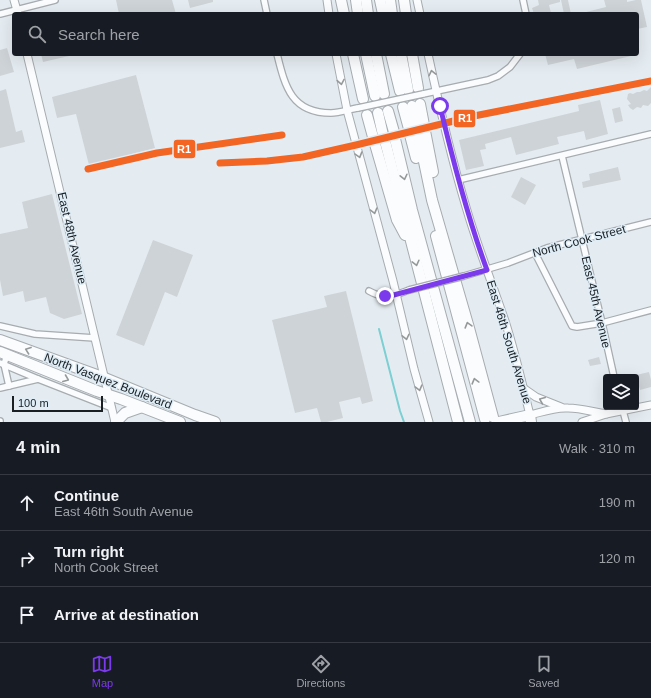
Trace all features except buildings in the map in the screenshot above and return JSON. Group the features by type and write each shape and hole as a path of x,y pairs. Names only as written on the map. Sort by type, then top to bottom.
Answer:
{"highway":[{"path":"342,0 344,12"},
{"path":"356,0 358,12"},
{"path":"366,0 368,12"},
{"path":"380,0 383,12"},
{"path":"390,0 392,12"},
{"path":"404,0 406,12"},
{"path":"352,56 361,103"},
{"path":"367,56 380,95 376,56"},
{"path":"392,56 412,97"},
{"path":"402,56 412,97 417,130 445,272 495,420"},
{"path":"412,56 412,97"},
{"path":"379,139 383,112 394,136 412,210 470,422"},
{"path":"367,115 379,139 397,220 412,248 458,422"},
{"path":"417,130 432,200 495,420"},
{"name":"North Vasquez Boulevard","path":"0,340 105,378 215,422"},
{"name":"North Vasquez Boulevard","path":"3,358 109,395 180,422"},
{"path":"116,422 125,413 142,407"},
{"path":"495,420 531,418"}],"main road":[{"path":"14,0 17,12"},
{"path":"327,0 330,12"},
{"path":"417,0 420,12"},
{"name":"East 48th Avenue","path":"28,56 116,422"},
{"path":"336,56 347,110 429,422"},
{"name":"East 46th South Avenue","path":"428,56 458,180 505,322 531,418"},
{"path":"523,388 539,399 563,408 580,409 606,414"},
{"path":"639,407 651,405"},
{"path":"531,418 563,408"},
{"path":"582,422 620,410"}],"street":[{"path":"17,12 56,0"},
{"path":"264,0 267,12"},
{"path":"523,0 526,12"},
{"path":"0,14 12,13"},
{"path":"278,56 286,86 293,98 299,104 310,110 322,113 347,110 361,103 412,97 488,80 498,76 510,67 518,56"},
{"path":"458,180 651,134"},
{"name":"East 45th Avenue","path":"562,156 613,374"},
{"name":"North Cook Street","path":"369,291 377,295 385,296 396,294 487,270 547,248 651,222"},
{"path":"535,253 572,326 577,327 602,323 651,310"},
{"path":"0,326 35,334 95,338"},
{"path":"3,358 38,379 112,408"},
{"path":"3,358 9,386"},
{"path":"0,388 38,379"},
{"path":"623,410 626,422"}],"waterway":[{"path":"379,329 404,422"}],"transit line":[{"name":"R1","path":"220,163 267,161 303,157 474,116 651,81"},
{"name":"R1","path":"88,169 157,153 282,135"}],"route":[{"path":"385,296 390,296 487,270 462,194 440,106"}]}
